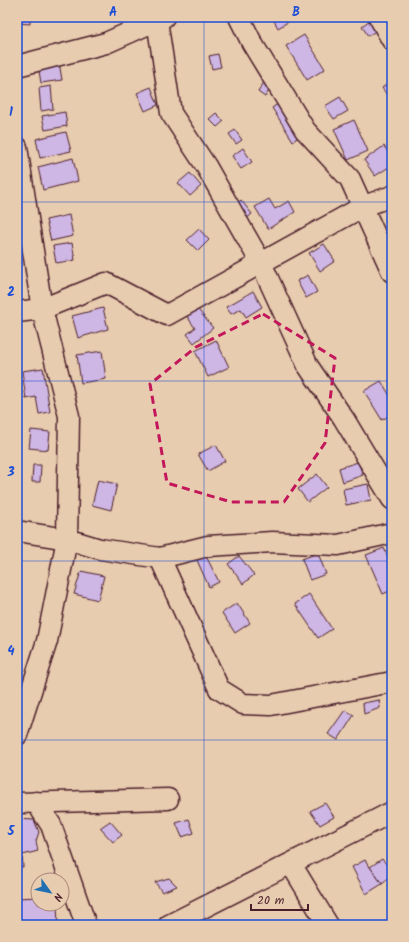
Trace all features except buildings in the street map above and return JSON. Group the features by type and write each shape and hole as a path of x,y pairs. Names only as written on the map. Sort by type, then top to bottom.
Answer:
{"street":[{"path":"239,17 252,43 305,130 350,179 364,206 392,272"},
{"path":"379,17 392,40"},
{"path":"17,66 106,42 161,18 171,113 206,166 261,263 308,366 344,419 392,499"},
{"path":"17,147 42,309 69,416 67,539 47,641 17,735"},
{"path":"17,312 42,309 106,282 167,315 364,206 392,196"},
{"path":"17,531 67,539 100,549 160,558 208,546 272,542 338,545 392,533"},
{"path":"160,558 219,689 244,704 271,705 392,682"},
{"path":"26,803 168,799"},
{"path":"26,803 51,825 86,925"},
{"path":"169,925 392,812"},
{"path":"291,864 328,925"}],"highlighted area":[{"path":"263,314 335,358 325,443 284,502 231,502 167,483 150,384 196,347"}]}
